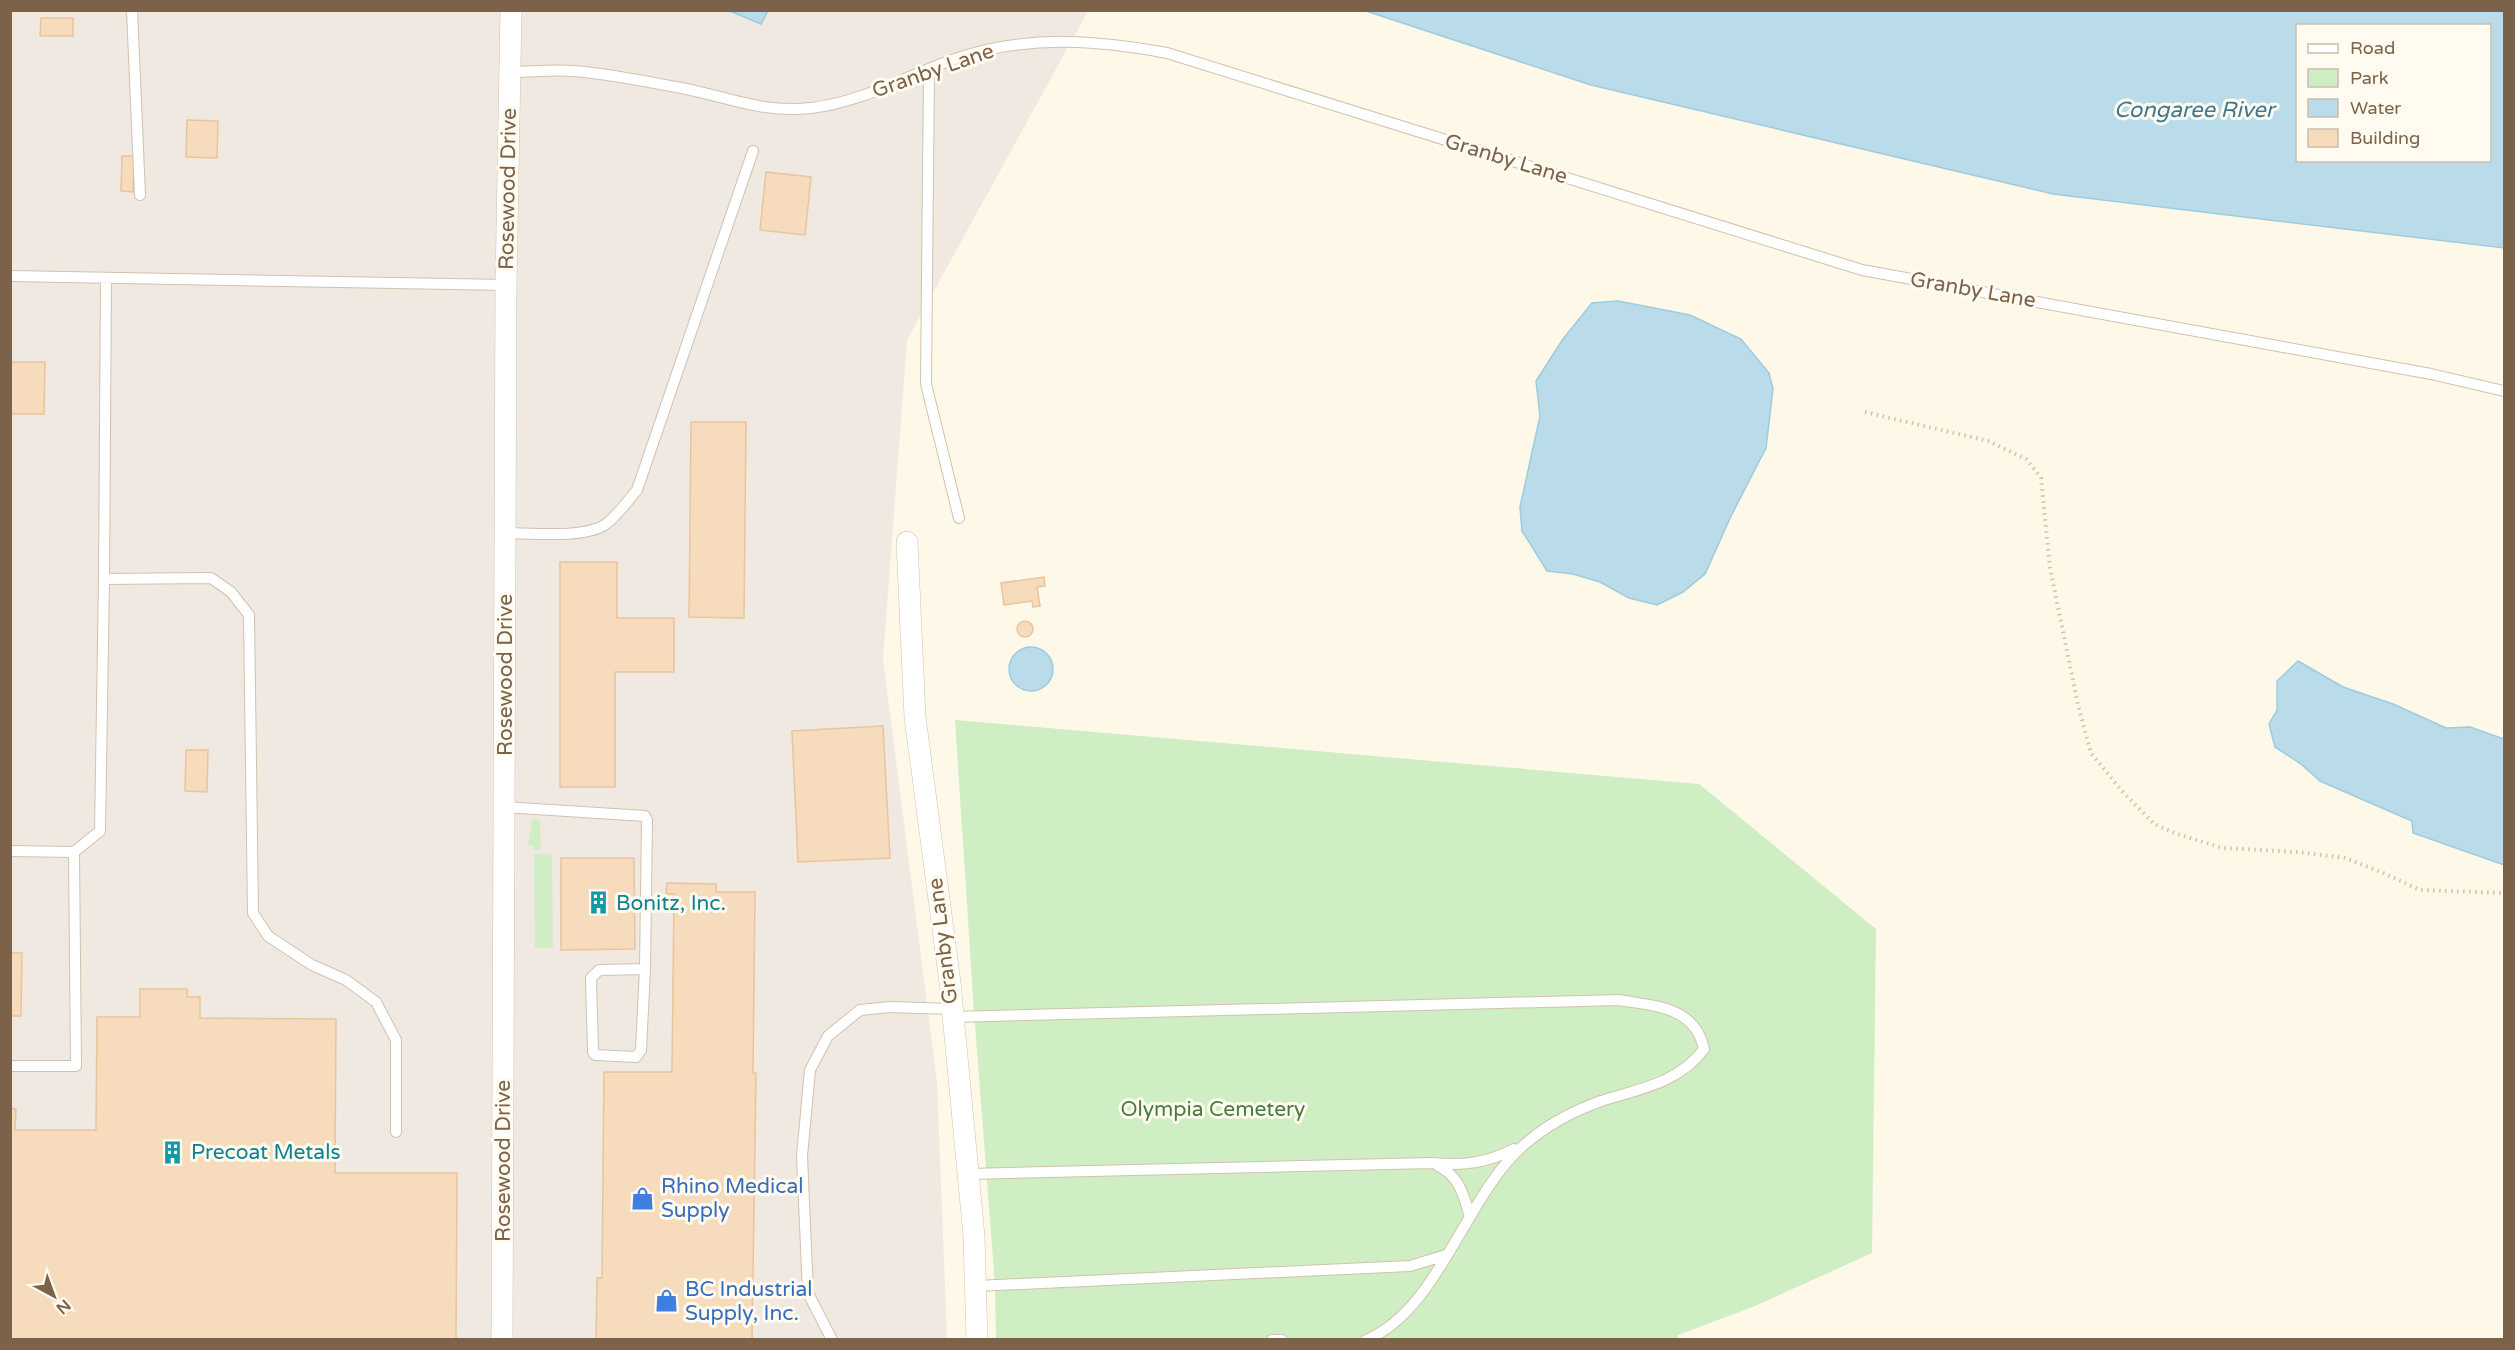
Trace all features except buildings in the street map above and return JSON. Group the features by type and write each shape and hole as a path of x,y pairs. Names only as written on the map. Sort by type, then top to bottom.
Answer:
{"street":[{"name":"Rosewood Drive","path":"502,1340 506,285 511,10"},
{"name":"Granby Lane","path":"907,542 915,717 950,983 951,1013 974,1236 977,1340"}],"lane":[{"path":"132,10 141,195"},
{"name":"Granby Lane","path":"510,72 572,70 690,90 736,103 777,109 812,108 847,100 970,55 1000,48 1069,40 1124,45 1167,53 1862,270 2431,374 2505,391"},
{"path":"929,70 926,384 959,518"},
{"path":"505,533 590,532 604,525 619,513 637,490 753,151"},
{"path":"10,276 506,285"},
{"path":"10,851 74,852 100,831 106,278"},
{"path":"104,579 211,578 231,592 249,615 253,913 268,936 312,964 346,980 376,1002 396,1040 396,1132"},
{"path":"504,807 645,816 647,820 645,969 639,1054 636,1057 595,1055 593,1052 591,988 593,973 598,970 645,969"},
{"path":"10,1066 76,1066 74,852"},
{"path":"832,1340 808,1293 802,1156 810,1070 828,1036 860,1010 890,1007 951,1013 1618,1000 1672,1008 1691,1022 1702,1038 1704,1049 1696,1060 1676,1076 1568,1115 1525,1144 1500,1157 1478,1164 1432,1163 968,1174"},
{"path":"1366,1340 1405,1313 1431,1279 1509,1159 1525,1144"},
{"path":"1432,1163 1447,1170 1457,1182 1465,1198 1470,1217"},
{"path":"976,1286 1415,1265 1446,1255"},
{"path":"1415,1265 1431,1279"},
{"path":"1272,1340 1282,1340"}],"path":[{"path":"1865,412 1988,441 2026,459 2041,478 2050,568 2078,705 2091,753 2121,790 2154,824 2177,834 2223,848 2297,852 2345,858 2420,890 2505,893"}],"shaded area":[{"path":"10,11 1088,11 907,340 883,659 937,1082 947,1339 11,1339"}],"green space":[{"name":"Olympia Cemetery","path":"955,720 1699,784 1876,929 1872,1253 1755,1306 1678,1335 1678,1339 996,1339 995,1285"},
{"path":"532,819 540,820 541,849 533,850 534,846 528,845"},
{"path":"534,854 552,854 553,948 535,948"}],"water":[{"path":"730,11 768,11 761,24"},
{"name":"Congaree River","path":"1366,11 2504,11 2504,248 2053,194 1591,85"},
{"path":"1618,301 1690,315 1741,339 1769,373 1773,389 1766,448 1731,516 1705,574 1683,592 1657,605 1629,598 1600,582 1573,574 1547,571 1522,531 1520,507 1540,416 1536,381 1563,339 1592,303"},
{"path":"1031,647 1046,654 1053,669 1046,684 1031,691 1016,684 1009,669 1016,654"},
{"path":"2298,661 2343,687 2393,704 2446,728 2470,727 2504,739 2504,865 2413,833 2412,821 2320,781 2301,764 2275,747 2269,724 2277,710 2277,681"}],"place":[{"name":"Bonitz, Inc.","path":"598,903"},
{"name":"Precoat Metals","path":"173,1152"},
{"name":"Rhino Medical Supply","path":"643,1198"},
{"name":"BC Industrial Supply, Inc.","path":"667,1301"}]}
